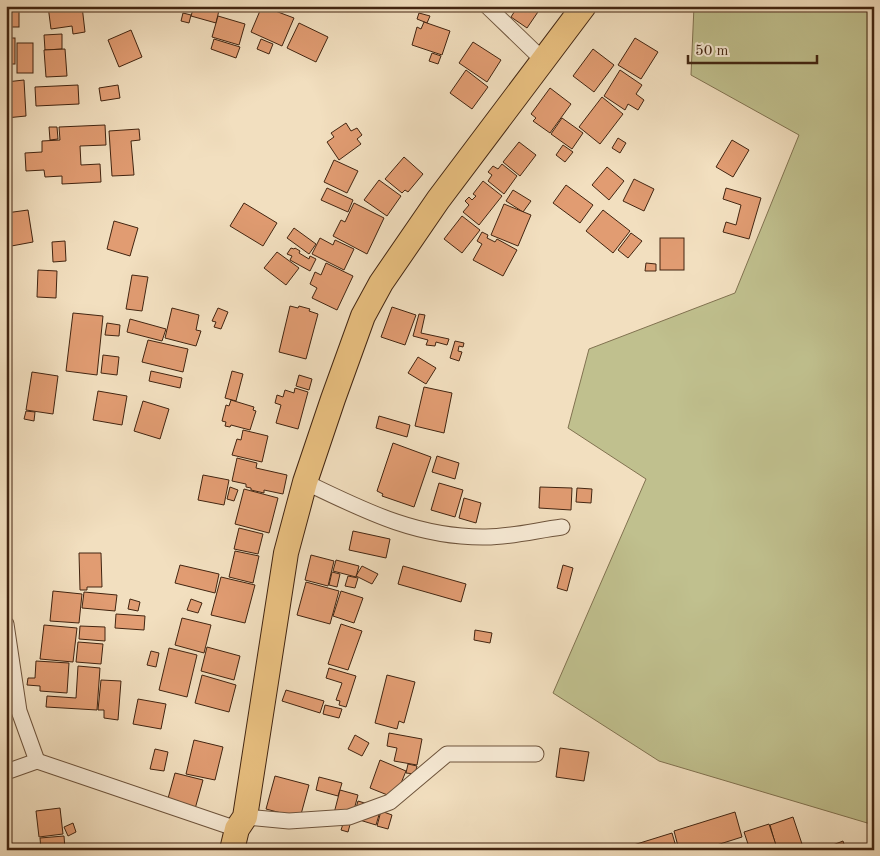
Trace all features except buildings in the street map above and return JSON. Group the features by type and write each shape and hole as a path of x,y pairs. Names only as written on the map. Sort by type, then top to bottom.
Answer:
{"main road":[{"path":"238,832 286,553 305,482 364,316 381,283 438,200 584,6"}],"street":[{"path":"487,6 544,61"},
{"path":"305,482 367,513 413,528 448,535 488,537 562,527"},
{"path":"6,624 19,711 37,761"},
{"path":"6,772 37,761 238,832 289,821 349,817 390,802 448,754 536,754"}],"green space":[{"path":"694,6 874,6 874,825 659,761 553,693 646,479 568,428 589,349 735,293 799,135 691,75"}]}
